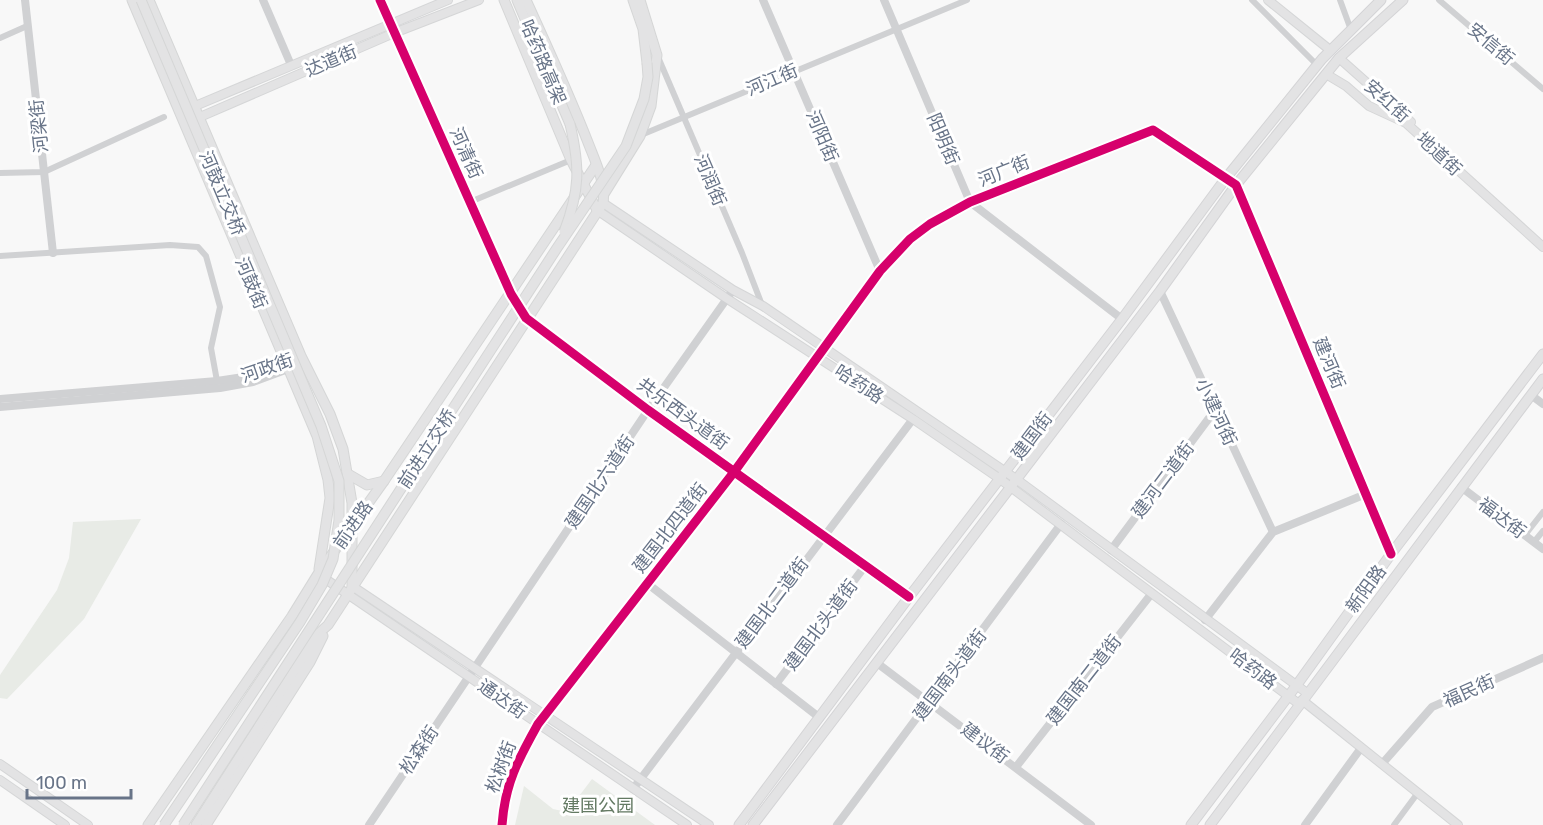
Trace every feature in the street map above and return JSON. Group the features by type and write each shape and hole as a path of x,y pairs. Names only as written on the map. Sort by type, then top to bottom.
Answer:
{"main road":[{"name":"河鼓街","path":"132,0 317,436 330,498 318,574"},
{"name":"河鼓立交桥","path":"141,0 321,426 339,481 339,519 333,559 322,585 300,622 164,825"},
{"name":"河鼓街","path":"149,0 301,356 330,414 343,449 352,503 352,586"},
{"path":"180,112 448,0"},
{"name":"达道街","path":"184,123 394,33 479,0"},
{"name":"哈药路","path":"504,0 572,160 584,184 602,202 726,298 1003,475"},
{"name":"哈药路高架","path":"517,0 570,124 577,158 577,191 572,212 557,248"},
{"path":"526,0 579,119 596,165 602,202"},
{"name":"前进立交桥","path":"183,825 557,248 626,146 644,99 648,77 643,30 633,0"},
{"name":"河润街","path":"640,0 657,55 651,106 640,136"},
{"path":"1268,0 1330,50"},
{"name":"建国街","path":"739,825 1226,178 1330,50 1381,0"},
{"name":"建国街","path":"753,825 1160,291 1236,185 1339,58 1402,0"},
{"name":"安红街","path":"1339,58 1543,241"},
{"name":"地道街","path":"1326,74 1346,86 1370,106 1406,123 1543,247"},
{"path":"602,202 640,136"},
{"name":"前进路","path":"148,825 511,294 596,165"},
{"name":"哈药路","path":"602,202 733,290 763,306 1003,475 1061,524 1288,695 1303,699"},
{"name":"前进路","path":"206,825 310,662 328,625 352,586 602,202"},
{"name":"新阳路","path":"1191,825 1296,686 1391,554 1543,354"},
{"name":"新阳路","path":"1210,825 1543,379"},
{"path":"348,474 367,485 384,481"},
{"name":"哈药路","path":"1013,483 1111,550 1296,686 1303,699 1417,794 1458,825"},
{"name":"通达街","path":"318,574 347,595 545,716 710,825"},
{"name":"通达街","path":"352,586 471,672 538,724 687,825"},
{"name":"前进路","path":"196,825 318,634 328,625"},
{"path":"0,764 88,825"},
{"path":"0,780 65,825"}],"street":[{"name":"河梁街","path":"25,0 53,253"},
{"path":"263,0 291,65"},
{"name":"河清街","path":"380,0 511,294 526,318"},
{"name":"河阳街","path":"763,0 880,271"},
{"name":"阳明街","path":"884,0 970,202 1122,319"},
{"name":"河江街","path":"640,136 794,70 967,0"},
{"path":"1252,0 1317,65"},
{"path":"1340,0 1351,30"},
{"name":"安信街","path":"1439,0 1543,89"},
{"path":"0,38 27,26"},
{"name":"河润街","path":"657,55 763,306"},
{"path":"0,173 44,172 164,117"},
{"name":"河广街","path":"823,349 880,271 910,239 930,224 970,202 1153,130 1236,185"},
{"path":"470,202 572,160"},
{"name":"建河街","path":"1236,185 1391,554"},
{"path":"0,256 170,245 198,248 206,256 220,307 211,348 217,381"},
{"name":"建国北六道街","path":"471,672 648,410 733,290"},
{"name":"小建河街","path":"1160,291 1273,532"},
{"name":"共乐西头道街","path":"526,318 648,410 909,597"},
{"name":"建国北四道街","path":"538,724 734,472 823,349"},
{"name":"河政街","path":"0,407 220,388 253,382 301,356"},
{"name":"河政街","path":"0,399 217,381 250,376 286,366"},
{"path":"1531,394 1543,404"},
{"name":"建河二道街","path":"1111,550 1215,410"},
{"name":"建国北二道街","path":"633,789 822,536 913,419"},
{"name":"福达街","path":"1461,487 1543,549"},
{"path":"1205,620 1273,532 1366,494"},
{"path":"1525,535 1543,512"},
{"name":"建国南头道街","path":"837,825 1061,524"},
{"path":"1534,542 1543,531"},
{"name":"建国北头道街","path":"776,684 866,566"},
{"path":"648,584 820,718"},
{"name":"建国南二道街","path":"1016,766 1152,592"},
{"name":"福民街","path":"1382,764 1432,707 1543,658"},
{"name":"建议街","path":"877,663 1091,825"},
{"name":"松森街","path":"369,825 471,672"},
{"name":"松树街","path":"502,825 505,798 513,771 538,724"},
{"path":"1306,825 1361,748"},
{"path":"1394,825 1417,794"}],"green space":[{"path":"141,519 84,619 7,699 0,698 0,675 57,590 69,558 73,522"},
{"name":"建国公园","path":"592,779 655,825 515,825 524,786 553,809 567,812"}],"cycle path":[{"path":"380,0 511,294 526,318 648,410 909,597"},
{"path":"502,825 509,784 538,724 734,472 880,271 910,239 930,224 970,202 1153,130 1236,185 1391,554"}]}
